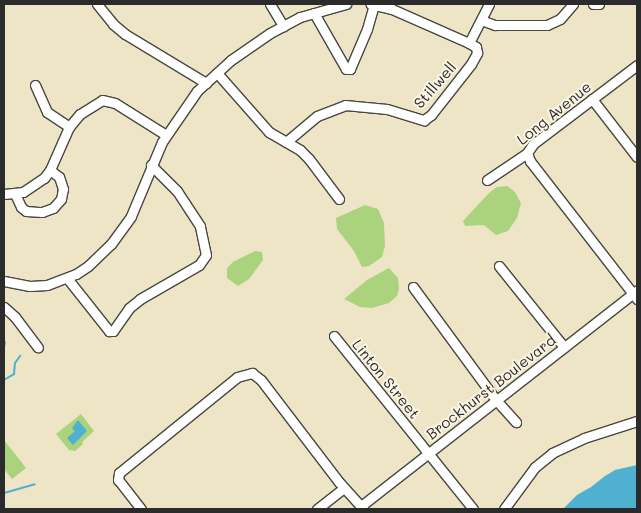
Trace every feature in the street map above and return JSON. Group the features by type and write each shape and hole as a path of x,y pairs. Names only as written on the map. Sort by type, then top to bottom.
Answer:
{"street":[{"path":"97,4 113,24 125,34 206,83"},
{"path":"270,4 283,26"},
{"path":"4,283 30,286 47,285 67,278 88,266 100,256 122,230 138,202 151,165 166,135 187,104 206,83 252,44 283,26 314,13 346,4"},
{"path":"314,13 346,69 350,69 367,29 373,4 392,9 469,43 490,4"},
{"path":"481,20 495,25 547,25 560,19 573,4"},
{"path":"593,4 599,4"},
{"name":"Stillwell","path":"286,142 317,116 346,105 387,109 424,120 431,115 471,64 477,53 476,47 469,43"},
{"name":"Long Avenue","path":"487,180 527,153 533,144 637,65"},
{"path":"217,72 269,132 300,150 309,159 339,199"},
{"path":"35,85 47,112 69,127"},
{"path":"592,99 637,157"},
{"path":"4,194 15,194 34,186 50,170 69,127 80,114 102,100 115,103 166,135"},
{"path":"527,153 530,162 636,294"},
{"path":"67,278 109,331 113,331 128,308 140,298 199,265 206,255 200,226 177,191 151,165"},
{"path":"15,194 21,207 26,211 42,212 53,208 61,199 63,189 59,178 50,170"},
{"path":"498,266 564,348"},
{"path":"413,287 496,400 516,422"},
{"name":"Brockhurst Boulevard","path":"362,508 428,453 636,294"},
{"path":"4,307 15,317 38,347"},
{"name":"Linton Street","path":"334,336 472,509"},
{"path":"141,509 118,480 119,474 132,461 237,378 252,373 261,380 344,488 362,508"},
{"path":"504,509 535,467 552,453 584,438 637,422"},
{"path":"317,509 344,488"}],"green space":[{"path":"507,186 515,192 521,203 517,218 508,231 496,235 484,225 465,226 463,221 489,193 497,187"},
{"path":"365,205 378,209 384,223 385,246 382,257 369,266 362,267 354,251 337,229 336,218"},
{"path":"255,251 262,252 263,260 249,279 238,286 227,278 227,268 233,262"},
{"path":"389,268 398,278 399,289 397,296 389,303 372,308 360,307 344,299 367,280"},
{"path":"81,414 94,431 75,451 69,450 56,434"},
{"path":"4,440 26,468 12,479 4,469"}],"water":[{"path":"78,420 87,431 73,445 67,438 75,431 72,428"},
{"path":"637,465 637,509 563,509 577,495 615,470"}],"waterway":[{"path":"4,347 5,342"},
{"path":"4,380 14,374 15,363 20,356"},
{"path":"4,493 35,484"}]}
